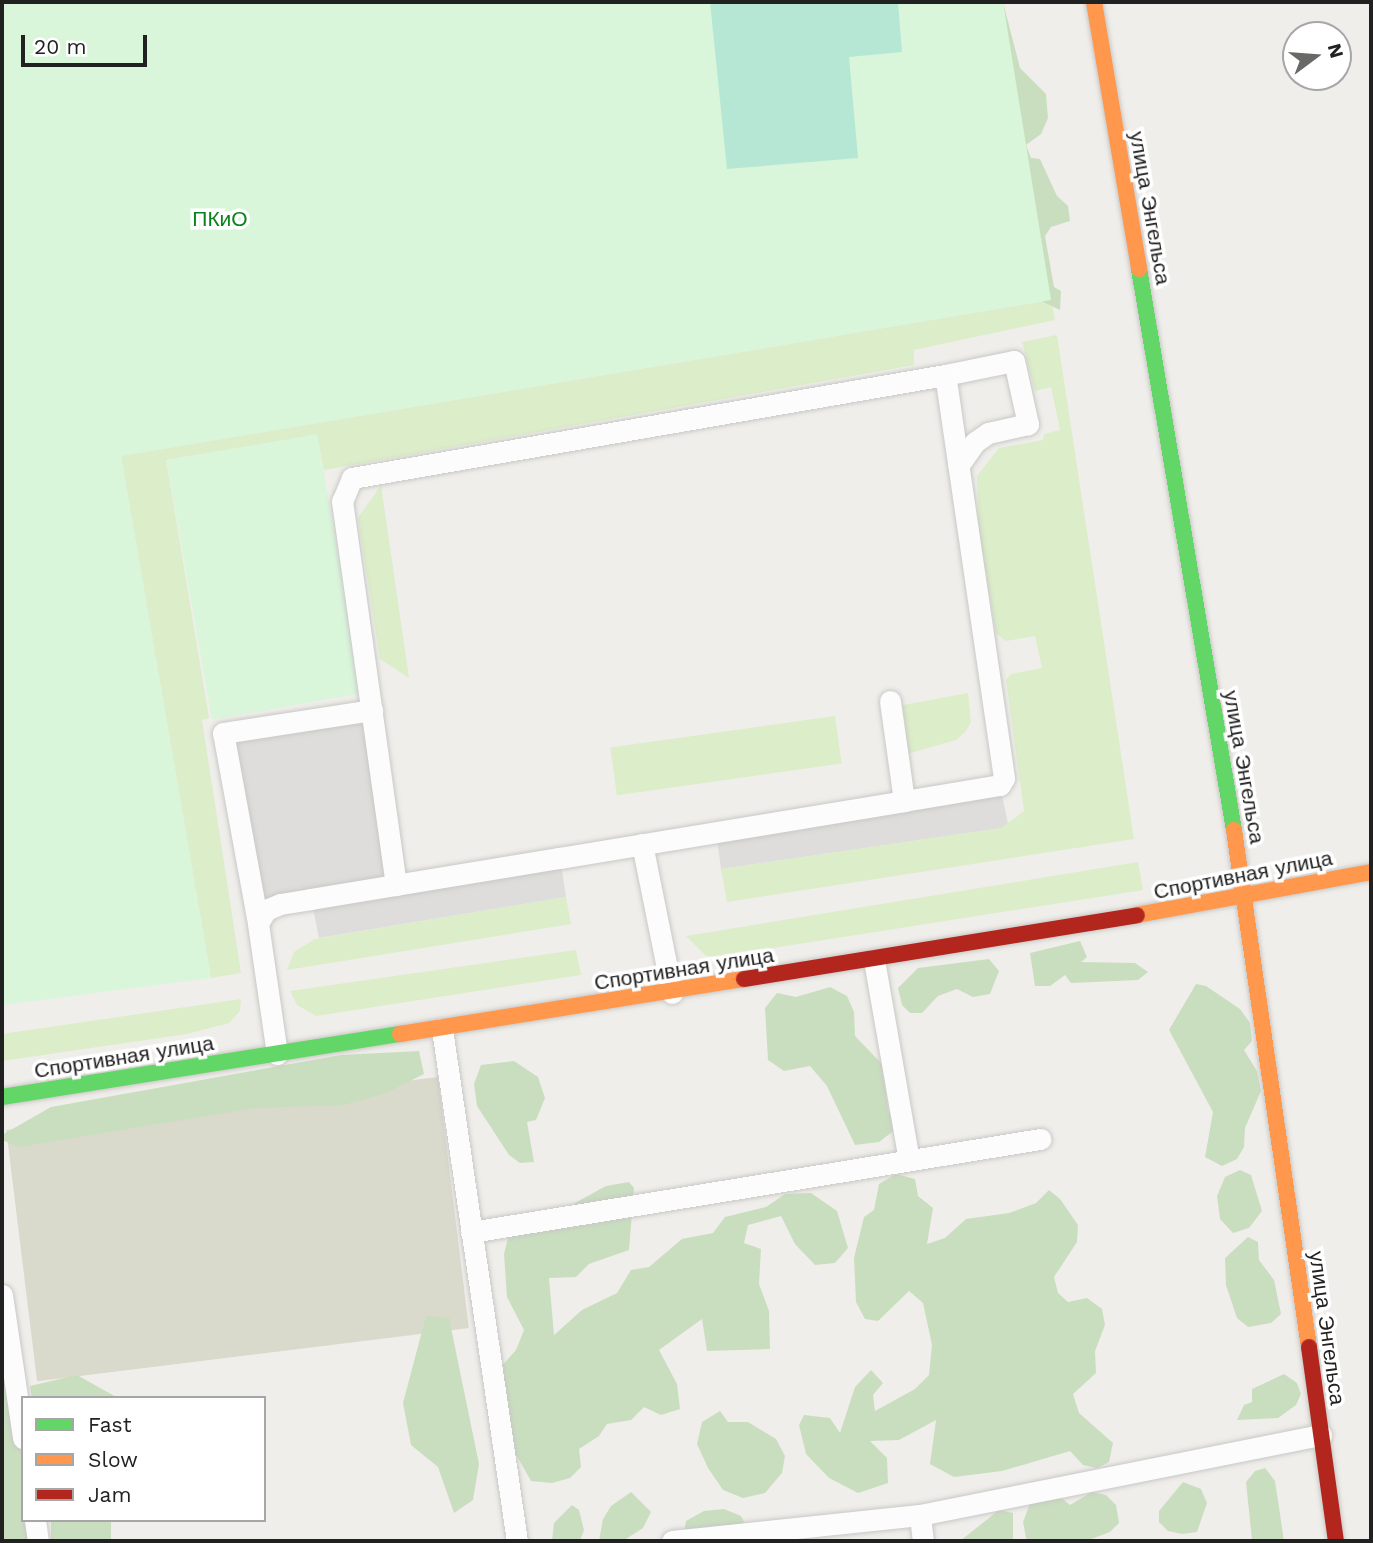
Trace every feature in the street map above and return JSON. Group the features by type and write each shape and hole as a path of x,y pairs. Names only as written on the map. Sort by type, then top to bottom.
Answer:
{"street":[{"name":"улица Энгельса","path":"1094,2 1246,898 1336,1541"},
{"name":"Спортивная улица","path":"2,1097 874,960 1246,898 1371,872"}],"lane":[{"path":"396,885 342,501 352,478 1014,361 1028,424 988,433 975,442 958,466"},
{"path":"258,923 266,910 280,904 1000,785 1004,778 945,374"},
{"path":"890,701 904,801"},
{"path":"277,1054 258,923 223,733 372,710"},
{"path":"642,844 672,993"},
{"path":"874,960 909,1160"},
{"path":"442,1029 517,1541"},
{"path":"471,1232 1040,1139"},
{"path":"2,1295 21,1425"},
{"path":"672,1541 791,1535 920,1516 1321,1435"},
{"path":"920,1516 923,1541"},
{"path":"35,1522 38,1541"}],"shaded area":[{"path":"372,710 396,885 560,858 566,897 319,938 311,899 266,910 223,733"},
{"path":"1000,785 1008,824 1002,828 721,869 716,832"},
{"path":"438,1077 469,1328 37,1381 6,1130"}],"green space":[{"name":"ПКиО","path":"2,2 1003,2 1051,300 121,456 211,978 2,1005"},
{"path":"710,2 898,2 902,52 849,57 858,158 727,169"},
{"path":"1003,2 1020,68 1046,94 1048,118 1041,134 1026,145 1031,158 1040,159 1057,196 1068,206 1070,221 1051,227 1045,236 1054,287 1061,291 1060,310 1041,301"},
{"path":"1051,300 1055,320 914,350 914,365 324,470 317,435 166,460 209,718 202,720 241,973 211,978 121,456"},
{"path":"1057,335 1134,839 727,902 721,869 1001,828 1024,811 1006,680 1011,674 1042,668 1035,636 1006,641 996,633 979,533 977,476 999,448 1043,440 1044,434 1060,430 1051,387 1035,391 1022,342"},
{"path":"317,434 363,693 212,720 166,461"},
{"path":"381,485 409,678 380,659 358,518"},
{"path":"968,693 971,722 966,731 956,740 907,754 898,706"},
{"path":"835,716 842,764 617,795 610,748"},
{"path":"1138,862 1143,890 715,957 706,956 686,936"},
{"path":"566,897 571,924 287,970 294,952 315,939"},
{"path":"1080,941 1087,957 1081,962 1135,963 1148,972 1138,980 1071,983 1065,975 1050,986 1035,986 1030,953"},
{"path":"576,950 581,975 316,1016 297,1005 290,991"},
{"path":"989,959 999,971 990,994 973,997 957,989 938,996 922,1013 910,1013 902,1005 898,988 918,968"},
{"path":"1196,984 1206,986 1240,1009 1250,1023 1252,1041 1244,1050 1257,1071 1261,1091 1245,1128 1244,1147 1237,1159 1222,1166 1205,1157 1213,1112 1169,1030"},
{"path":"830,987 847,996 854,1012 855,1036 882,1064 888,1109 896,1129 879,1142 855,1145 827,1086 810,1066 784,1071 768,1060 765,1008 777,993 796,997"},
{"path":"241,999 240,1011 229,1023 187,1034 2,1061 2,1034"},
{"path":"419,1051 424,1074 384,1094 343,1105 255,1108 19,1147 2,1140 2,1135 51,1107 341,1055"},
{"path":"514,1061 538,1077 545,1098 536,1120 527,1122 534,1162 520,1163 509,1155 477,1106 474,1084 481,1065"},
{"path":"1240,1170 1251,1175 1262,1211 1249,1228 1233,1233 1220,1219 1217,1196 1225,1177"},
{"path":"896,1174 915,1179 918,1196 933,1208 927,1244 945,1238 966,1219 1009,1213 1036,1203 1049,1190 1060,1199 1078,1225 1077,1242 1054,1277 1058,1293 1068,1302 1087,1298 1102,1309 1105,1325 1095,1351 1096,1373 1073,1394 1079,1413 1113,1443 1109,1462 1097,1468 1083,1465 1070,1451 1002,1471 954,1477 930,1464 936,1420 899,1440 870,1441 887,1458 888,1483 858,1493 829,1478 806,1454 799,1425 804,1415 830,1418 840,1433 855,1387 871,1370 883,1383 873,1395 875,1411 915,1389 929,1375 932,1345 923,1303 909,1291 878,1321 865,1319 856,1302 854,1258 864,1217 874,1210 879,1184"},
{"path":"629,1182 634,1188 629,1250 589,1264 576,1277 549,1278 554,1335 582,1310 617,1293 631,1270 649,1267 682,1239 713,1233 725,1217 766,1207 785,1194 811,1193 837,1211 848,1248 835,1263 815,1265 795,1244 781,1216 748,1225 744,1243 761,1249 759,1284 769,1311 770,1349 707,1351 702,1319 659,1350 677,1384 680,1409 661,1415 644,1407 631,1420 607,1424 599,1436 579,1449 581,1467 570,1478 552,1483 531,1481 514,1451 501,1367 516,1350 524,1330 507,1297 504,1254 511,1225 564,1217 575,1203 606,1186"},
{"path":"1248,1237 1258,1242 1259,1260 1274,1280 1281,1314 1271,1323 1248,1327 1237,1318 1226,1285 1225,1258"},
{"path":"426,1316 449,1318 479,1464 473,1500 454,1513 438,1467 411,1445 403,1403"},
{"path":"2,1363 21,1431 21,1522 35,1522 33,1541 2,1541"},
{"path":"1284,1374 1297,1383 1301,1394 1296,1405 1278,1418 1237,1420 1244,1405 1252,1402 1252,1389"},
{"path":"77,1375 114,1396 32,1396 30,1386"},
{"path":"720,1411 728,1422 748,1422 776,1439 785,1456 782,1473 765,1493 743,1498 723,1490 708,1468 697,1444 702,1422"},
{"path":"1265,1468 1275,1481 1284,1541 1252,1540 1246,1482 1255,1471"},
{"path":"1183,1482 1201,1489 1207,1503 1197,1532 1182,1534 1168,1531 1159,1522 1159,1511"},
{"path":"631,1492 651,1512 643,1528 623,1541 599,1541 603,1519 611,1506"},
{"path":"1092,1492 1106,1495 1116,1505 1119,1523 1110,1532 1086,1541 1030,1541 1026,1538 1023,1522 1034,1493 1060,1497 1070,1505"},
{"path":"572,1505 579,1510 584,1530 580,1541 552,1541 554,1523"},
{"path":"724,1509 741,1516 750,1533 683,1540 686,1521 704,1511"},
{"path":"999,1510 1013,1513 1013,1541 960,1541"},
{"path":"51,1522 111,1522 111,1541 51,1541"}],"traffic: fast":[{"path":"1139,269 1234,830"},
{"path":"2,1097 400,1034"}],"traffic: slow":[{"path":"1094,2 1139,269"},
{"path":"1234,830 1309,1347"},
{"path":"1137,915 1371,872"},
{"path":"400,1034 744,979"}],"traffic: jam":[{"path":"744,979 1137,915"},
{"path":"1309,1347 1336,1541"}]}
